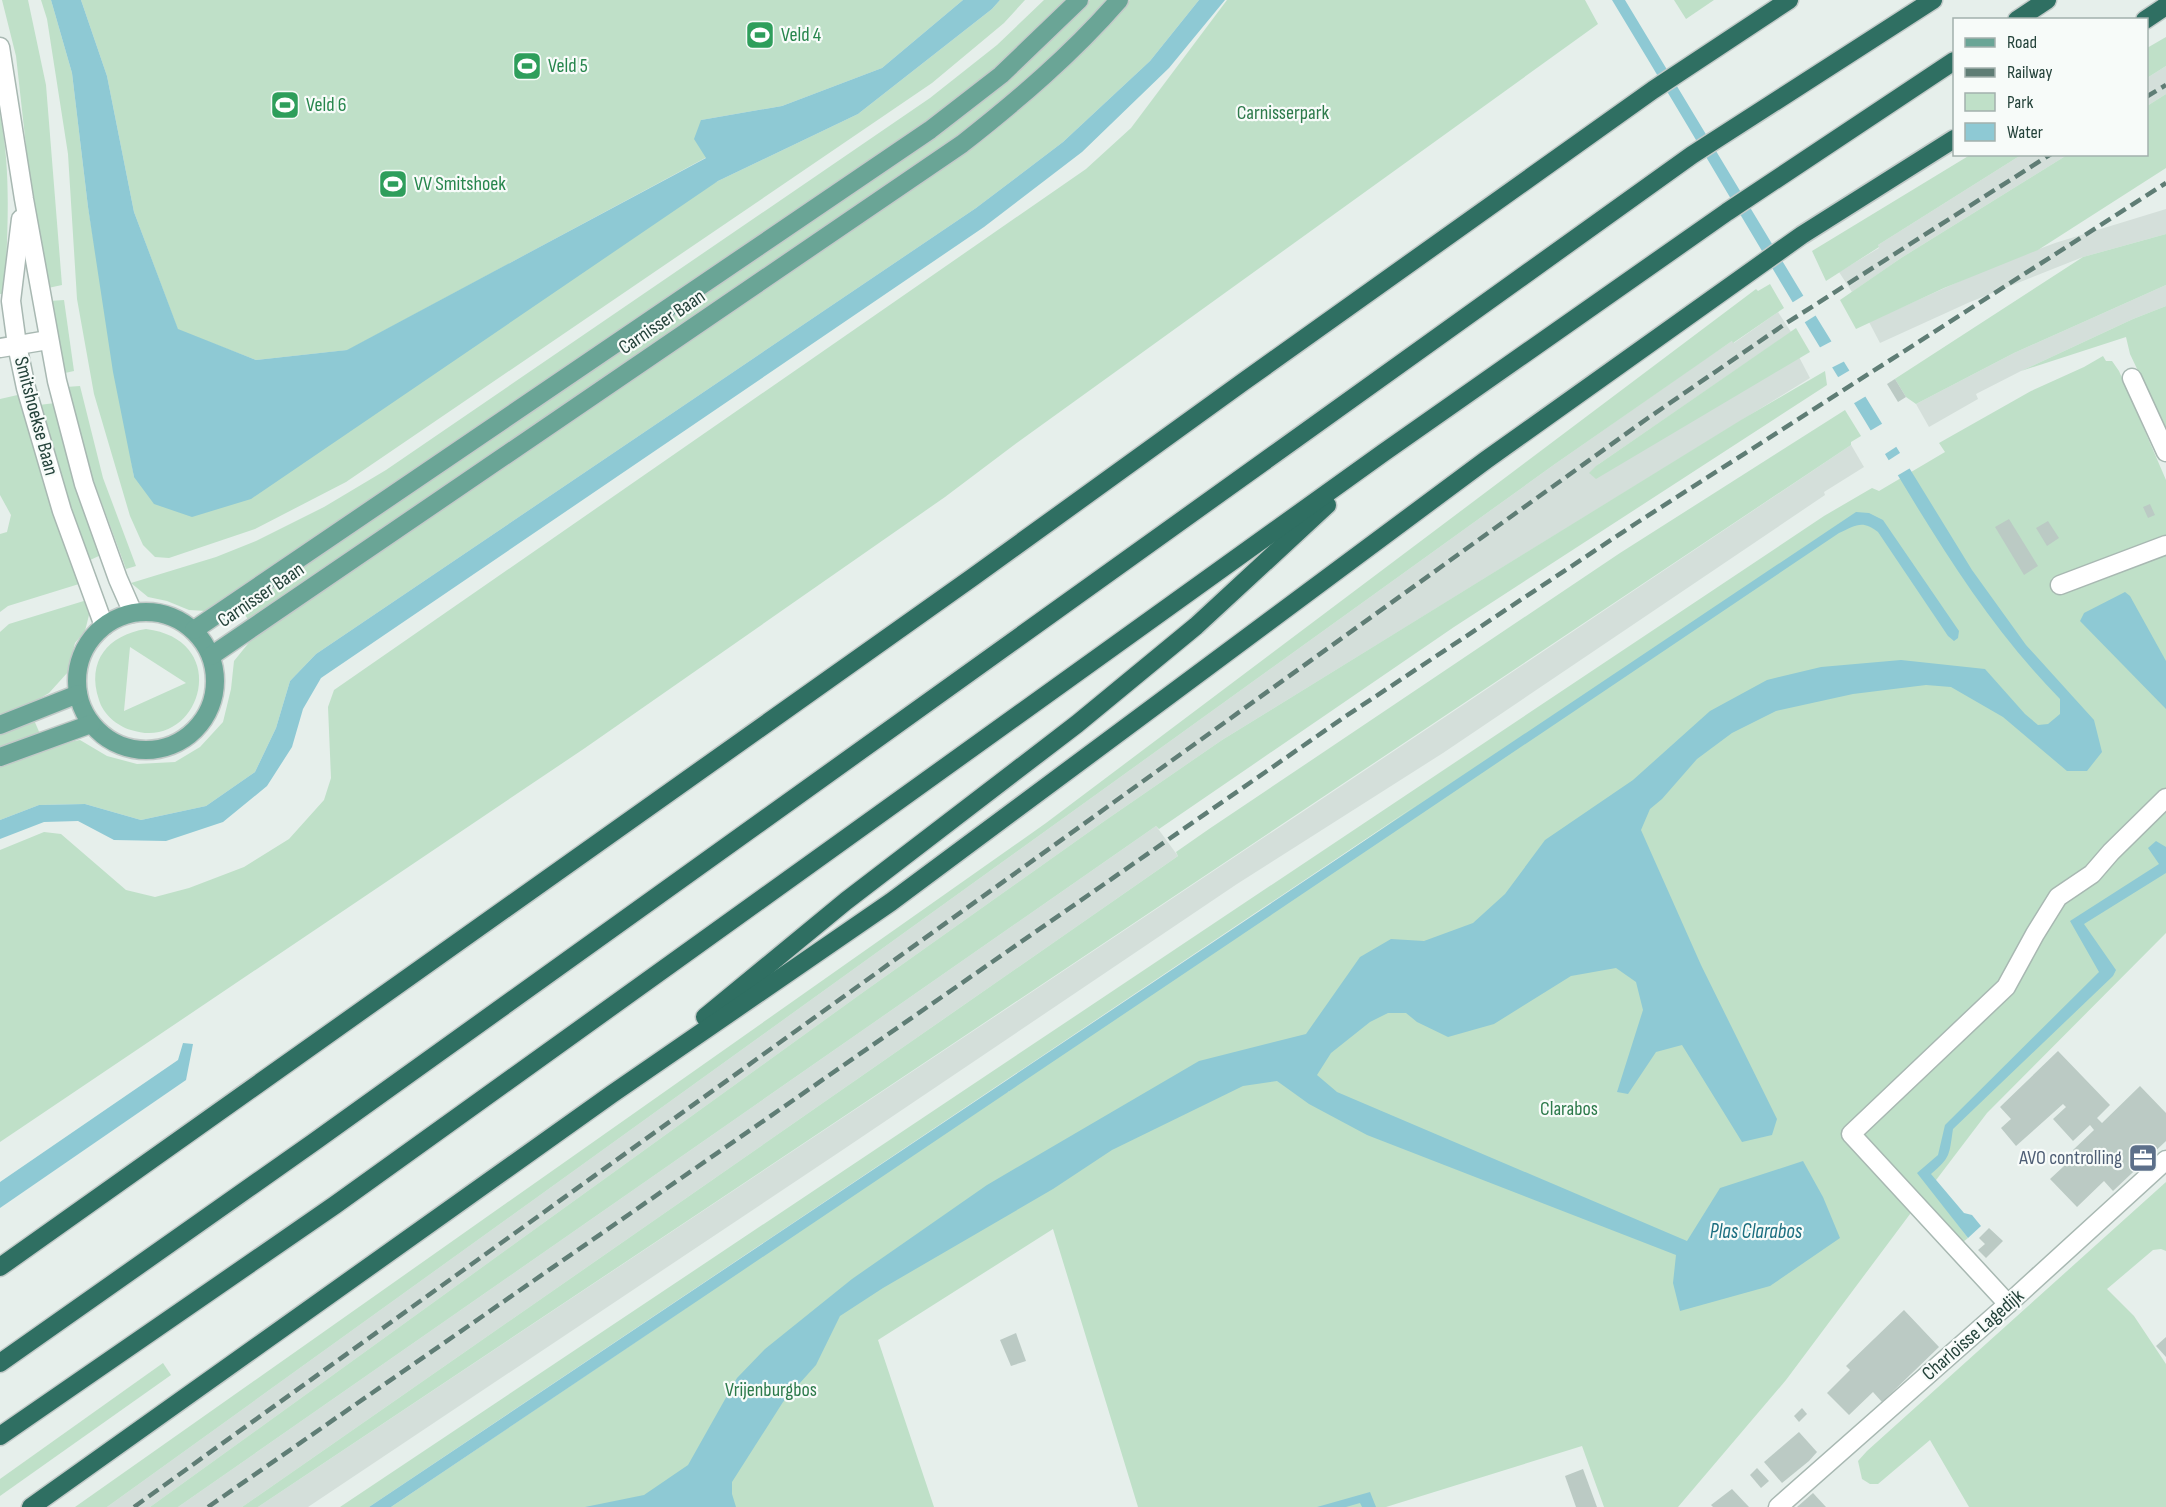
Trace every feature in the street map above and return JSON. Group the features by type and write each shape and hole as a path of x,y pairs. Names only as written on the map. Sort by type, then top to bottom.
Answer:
{"highway":[{"path":"0,1267 973,577 1653,90 1789,0"},
{"path":"0,1363 314,1142 1692,154 1933,0"},
{"path":"2020,18 2047,0"},
{"path":"2148,18 2166,6"},
{"path":"0,1436 355,1191 1383,453 1727,212 1953,62"},
{"path":"31,1507 612,1094 891,902 1486,460 1756,267 1802,235 1953,140"},
{"path":"612,1094 846,901 1077,724 1196,626 1383,453"}],"main road":[{"name":"Carnisser Baan","path":"194,630 930,130 1001,75 1079,0"},
{"name":"Carnisser Baan","path":"211,656 962,144 1034,86 1099,24 1119,0"},
{"path":"149,612 165,614 194,630 204,642 211,656 215,674 214,692 209,709 200,724 187,736 172,745 154,750 136,750 119,745 104,736 91,724 78,694 77,675 81,656 90,639 104,626 117,618 133,613 149,612"},
{"path":"0,724 78,694"},
{"path":"0,757 91,724"}],"street":[{"name":"Smitshoekse Baan","path":"0,48 48,340 57,381 84,484 118,579 133,613"},
{"name":"Smitshoekse Baan","path":"24,199 11,301 8,347 26,387 62,511 104,626"},
{"path":"8,347 48,340"},
{"path":"2132,378 2166,452"},
{"path":"2060,585 2166,545"},
{"path":"2008,1304 1851,1134 2006,987 2058,897 2092,874 2163,801"},
{"name":"Charloisse Lagedijk","path":"1778,1507 2008,1304 2166,1160"}],"shaded area":[{"path":"2166,66 2166,94 2148,105 2148,77"},
{"path":"2019,156 2065,156 1901,258 1852,292 1839,272 1879,248 1878,245"},
{"path":"2166,209 2166,234 2083,257 1970,302 1880,343 1869,322 1987,269 2055,243"},
{"path":"2166,285 2166,306 2021,371 1976,394 1978,399 1929,427 1916,404 2014,353"},
{"path":"1778,312 1791,332 1596,466 1799,357 1810,378 1222,740 862,993 150,1507 107,1507 1555,464 1701,362 1732,341 1734,343"},
{"path":"1850,443 1864,467 1443,753 1237,884 308,1507 258,1507 1466,703 1851,445"},
{"path":"1156,826 1178,856 242,1507 178,1507"}],"green space":[{"path":"2,0 28,0 46,85 62,285 48,288 35,227 16,56"},
{"path":"41,0 51,0 72,73 88,207 134,477 718,181 858,114 992,9 1000,0 1025,0 1004,23 932,83 346,482 255,529 169,558 155,557 143,545 130,516 94,394 77,299 68,154 47,19"},
{"name":"VV Smitshoek","path":"81,0 963,0 882,68 782,106 701,120 707,157 348,350 256,360 178,330 134,212 107,76"},
{"path":"1044,0 1070,0 1038,32 954,105 206,611 189,610 167,601 148,597 131,583 216,557 256,541 324,507 386,470 930,98 997,45"},
{"path":"1090,0 1111,0 1072,41 970,129 250,622 240,608 1063,28"},
{"path":"1130,0 1199,0 1150,61 1063,142 976,208 316,654 290,681 276,728 255,772 206,806 141,820 85,804 39,805 0,820 0,765 58,744 80,740 107,756 137,764 175,762 200,747 223,722 231,689 234,661 251,640 987,137 1069,66"},
{"name":"Carnisserpark","path":"1227,0 1585,0 1598,24 945,497 585,748 0,1142 0,850 44,832 61,834 126,890 155,897 189,888 244,867 289,839 324,800 331,778 328,707 334,690 1086,169 1131,128"},
{"path":"1674,0 1714,0 1686,19"},
{"path":"2166,37 2166,66 2148,77 2148,47"},
{"path":"2166,94 2166,168 2038,250 1944,288 1856,329 1840,300 1901,258 2065,156 2148,156 2148,105"},
{"path":"0,114 7,181 5,294 0,294"},
{"path":"1968,156 2019,156 1878,245 1879,247 1826,281 1812,251"},
{"path":"2166,234 2166,285 2014,353 1916,404 1906,397 1895,379 1887,384 2083,257"},
{"path":"1770,284 1784,308 1733,343 1732,341 1555,464 107,1507 75,1507 1046,823 1756,289 1758,291"},
{"path":"64,300 74,371 65,373 49,301"},
{"path":"2166,306 2166,430 2130,354 2126,337 2021,371 2133,319"},
{"path":"1796,328 1810,352 1596,479 1589,473 1596,466"},
{"name":"Clarabos","path":"2103,356 2106,361 2112,361 2119,371 2166,480 2166,933 1987,1113 1930,1188 1968,1238 1963,1242 1922,1198 1786,1380 1678,1507 1604,1507 1582,1446 1386,1507 1138,1507 1053,1229 878,1340 934,1507 391,1507 686,1308 811,1216 1005,1088 1009,1092 1007,1087 1418,804 369,1507 340,1507 1824,516 1872,488 1879,491 1945,452 1939,443 2031,391"},
{"path":"1825,371 1827,385 1454,627 1159,829 1156,826 178,1507 150,1507 862,993 1222,740 1741,420"},
{"path":"80,386 103,478 136,566 126,569 94,482 66,387"},
{"path":"22,394 54,514 79,584 8,606 0,612 0,534 7,532 11,515 0,495 0,399"},
{"path":"55,403 101,555 88,561 39,405"},
{"path":"1845,410 1861,436 1851,442 1851,445 258,1507 242,1507 1178,856 1176,852 1209,829 1620,553"},
{"path":"87,600 90,611 85,631 75,643 68,672 49,693 29,705 0,716 0,632 9,624"},
{"path":"146,629 174,637 191,653 199,672 198,692 190,711 175,725 155,733 126,728 107,715 99,700 96,673 103,652 121,637","holes":["130,647 186,683 124,711"]},
{"path":"34,720 40,734 0,750 0,733"},
{"path":"2166,1182 2166,1251 2153,1250 2107,1289 2134,1316 2166,1364 2166,1507 1969,1507 1930,1440 1878,1484 1870,1484 1862,1479 1858,1461 1867,1451"},
{"path":"163,1363 171,1375 0,1496 0,1479"}],"water":[{"path":"51,0 81,0 107,76 134,212 178,329 256,360 347,350 706,158 694,139 701,120 782,106 882,68 963,0 1000,0 992,9 858,114 718,181 251,499 192,517 154,504 134,477 113,372 88,207 72,73"},
{"path":"1199,0 1225,0 1169,68 1082,152 984,227 321,678 303,709 292,747 267,786 223,822 166,841 114,840 78,821 44,822 0,839 0,820 39,805 85,804 141,820 206,806 255,772 276,728 290,681 316,654 976,208 1063,142 1150,61"},
{"name":"Plas Clarabos","path":"1612,0 1625,0 1972,570 2026,645 2094,720 2102,752 2087,771 2067,771 2003,717 1951,687 1926,685 1853,694 1776,711 1732,733 1697,759 1662,799 1650,809 1641,830 1701,965 1777,1119 1772,1135 1742,1142 1682,1045 1656,1052 1628,1094 1617,1092 1643,1010 1636,982 1616,968 1571,976 1494,1024 1448,1037 1417,1022 1406,1013 1388,1013 1370,1022 1331,1053 1317,1075 1337,1092 1687,1241 1720,1188 1803,1161 1823,1197 1840,1238 1770,1286 1680,1311 1673,1283 1676,1255 1367,1135 1309,1104 1277,1081 1243,1086 1112,1150 1053,1189 883,1288 840,1316 816,1365 783,1402 732,1482 732,1494 736,1507 585,1507 644,1495 688,1465 737,1378 765,1349 852,1279 987,1185 1199,1061 1306,1034 1360,957 1391,939 1424,941 1473,923 1505,894 1545,840 1633,780 1710,711 1767,680 1821,667 1901,660 1985,669 2025,714 2038,725 2048,724 2060,714 2060,699 2004,635 1932,530"},
{"path":"1856,512 1869,513 1883,520 1959,631 1958,638 1954,641 1948,636 1878,532 1867,526 1858,525 1839,533 391,1507 369,1507"},
{"path":"2125,592 2130,596 2166,661 2166,709 2080,621 2084,613"},
{"path":"2156,841 2166,847 2166,873 2084,924 2116,970 2113,976 1953,1129 1948,1155 1931,1174 1964,1213 1972,1215 1981,1226 1968,1238 1917,1173 1938,1155 1945,1125 2099,972 2070,921 2159,864 2148,848"},
{"path":"183,1043 193,1044 186,1080 0,1208 0,1182 178,1060"},
{"path":"1370,1492 1376,1507 1362,1507 1360,1503 1346,1507 1317,1507"}],"pier":[{"path":"1806,294 1818,314 1802,324 1790,304"},
{"path":"1834,340 1847,360 1829,369 1817,349"},
{"path":"1852,369 1868,395 1851,405 1835,379"},
{"path":"1885,422 1899,445 1882,456 1868,432"},
{"path":"1903,451 1912,467 1895,477 1886,462"}],"building":[{"path":"1895,379 1906,397 1898,402 1887,384"},
{"path":"2150,504 2155,515 2148,518 2143,507"},
{"path":"2009,519 2038,566 2024,575 1995,527"},
{"path":"2048,521 2059,538 2047,546 2036,528"},
{"path":"2058,1051 2110,1105 2097,1118 2102,1123 2140,1086 2166,1113 2166,1141 2113,1191 2104,1181 2077,1207 2050,1179 2077,1154 2073,1150 2094,1130 2090,1125 2073,1141 2053,1119 2066,1107 2063,1104 2016,1146 2001,1128 2011,1119 2000,1107"},
{"path":"1989,1228 2003,1241 1986,1258 1978,1250 1985,1244 1979,1238"},
{"path":"1904,1310 1939,1347 1882,1402 1873,1392 1849,1415 1827,1393 1850,1370 1846,1366"},
{"path":"1016,1333 1026,1361 1011,1366 1000,1340"},
{"path":"2166,1337 2166,1357 2156,1346"},
{"path":"1802,1408 1807,1414 1799,1422 1794,1416"},
{"path":"1799,1432 1817,1452 1782,1483 1764,1462"},
{"path":"1757,1468 1769,1481 1761,1488 1750,1475"},
{"path":"1583,1469 1597,1507 1576,1507 1565,1476"},
{"path":"1732,1489 1749,1507 1713,1507 1711,1505"},
{"path":"1813,1493 1826,1507 1797,1507"}],"railway":[{"path":"2148,96 2166,85"},
{"path":"134,1507 1648,418 1785,324 2048,156"},
{"path":"208,1507 1346,716 1638,522 2166,183"}],"place":[{"name":"Veld 4","path":"760,35"},
{"name":"Veld 5","path":"527,66"},
{"name":"Veld 6","path":"285,105"},
{"name":"VV Smitshoek","path":"393,184"},
{"name":"AVO controlling","path":"2143,1158"}],"park label":[{"name":"Vrijenburgbos","path":"771,1390"}]}
